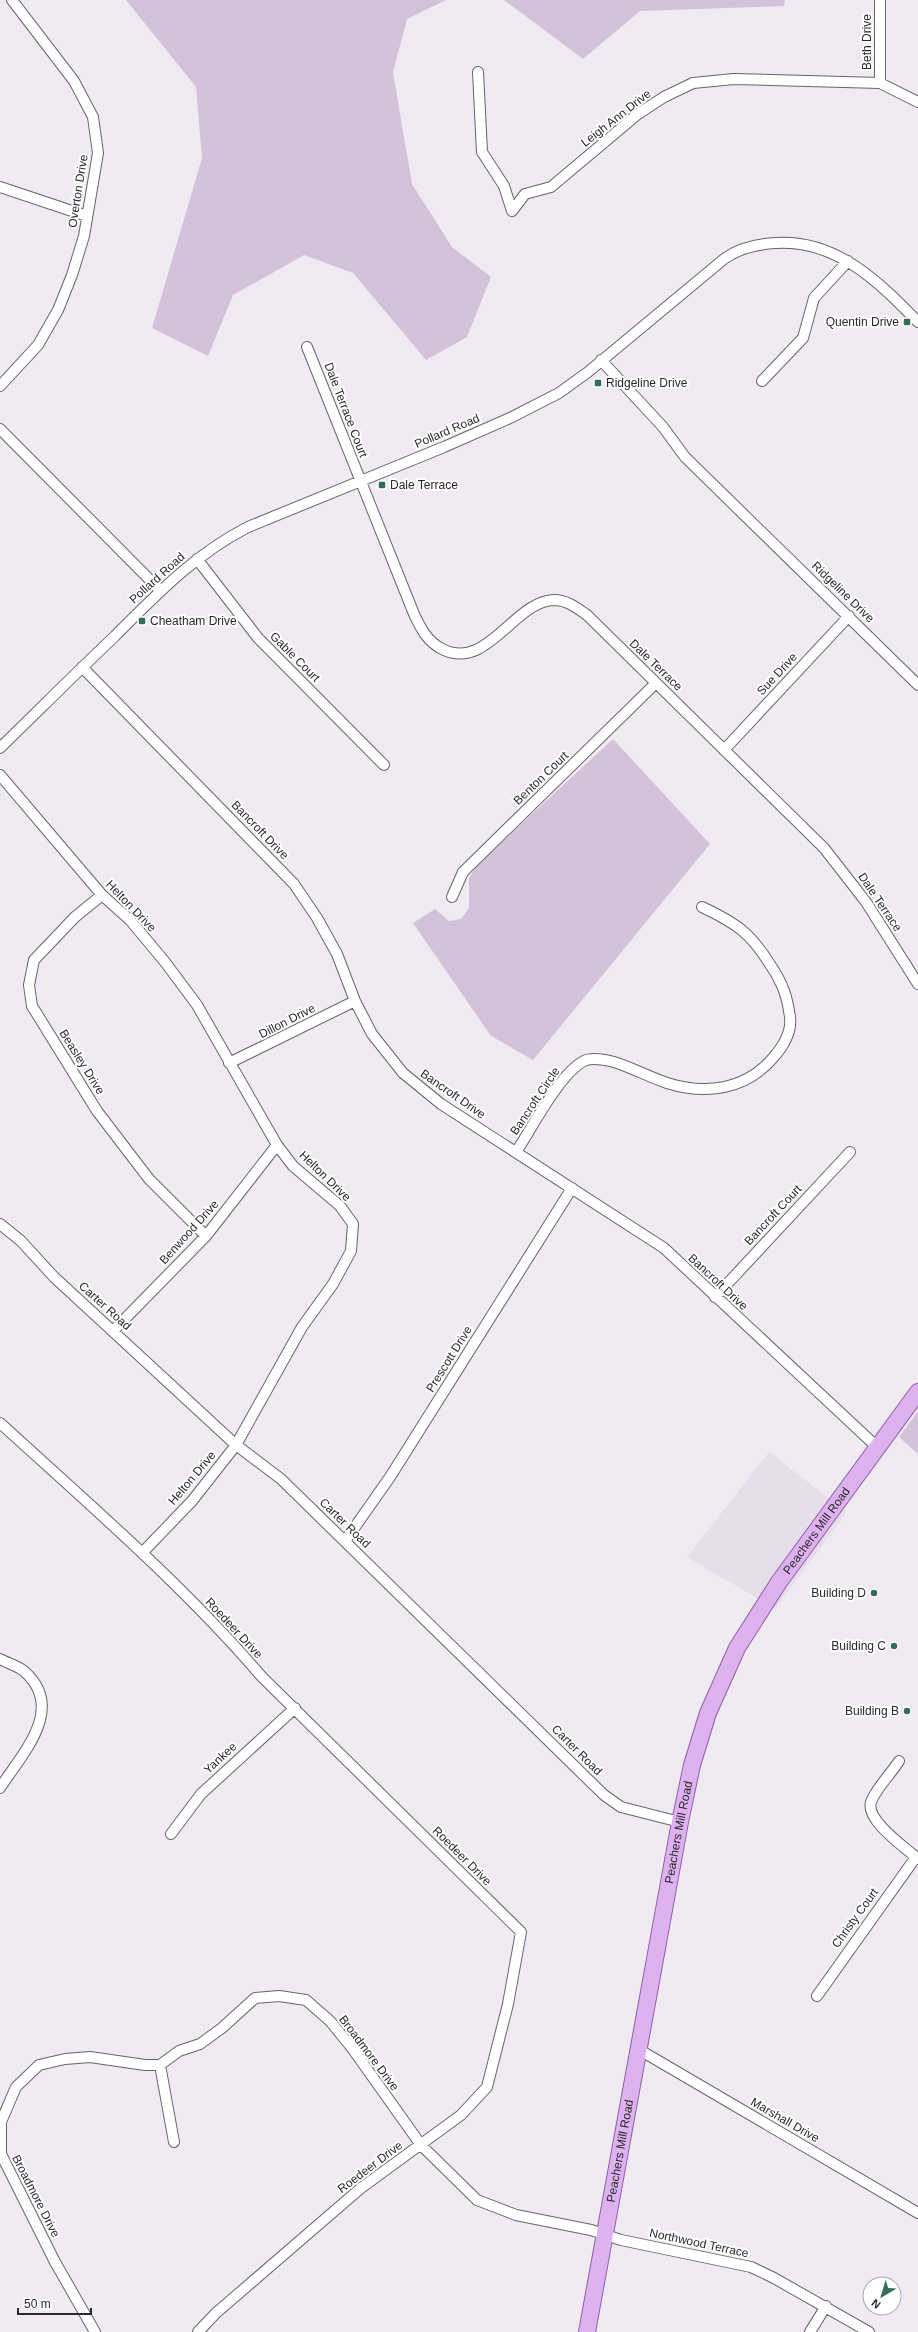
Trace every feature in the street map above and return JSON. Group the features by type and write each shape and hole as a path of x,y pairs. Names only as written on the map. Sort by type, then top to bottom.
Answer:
{"main road":[{"name":"Peachers Mill Road","path":"586,2332 680,1822 692,1765 708,1713 737,1648 770,1594 918,1392"}],"street":[{"name":"Overton Drive","path":"0,386 38,346 58,310 78,255 87,216 98,153 93,117 74,81 12,0"},
{"name":"Beth Drive","path":"880,0 880,84"},
{"name":"Leigh Ann Drive","path":"478,72 482,152 504,186 512,210 525,194 551,187 638,114 664,98 693,84 734,79 880,84 918,102"},
{"path":"0,188 87,216"},
{"name":"Pollard Road","path":"0,748 161,591 220,541 248,527 360,482 540,404 572,384 724,259 741,249 762,244 796,243 827,251 848,261 916,315"},
{"path":"762,382 803,338 814,298 848,261"},
{"name":"Dale Terrace Court","path":"307,347 360,482"},
{"name":"Ridgeline Drive","path":"602,360 663,427 685,457 918,684"},
{"path":"0,429 161,591"},
{"name":"Dale Terrace","path":"360,482 418,624 429,641 448,652 469,652 480,647 534,606 553,600 573,605 586,615 805,828 842,870 866,902 918,984"},
{"name":"Gable Court","path":"197,559 258,638 384,765"},
{"name":"Sue Drive","path":"724,750 849,616"},
{"name":"Bancroft Drive","path":"82,668 294,884 317,918 338,954 355,1001 380,1046 413,1083 441,1104 650,1238 877,1447"},
{"name":"Benton Court","path":"452,897 463,872 656,683"},
{"name":"Helton Drive","path":"0,775 102,895 130,920 165,962 197,1005 277,1145 294,1166 340,1206 353,1224 352,1251 333,1284 302,1327 236,1445 192,1501 142,1553"},
{"name":"Beasley Drive","path":"102,895 76,917 34,960 29,985 32,1006 97,1111 149,1179 206,1236"},
{"name":"Bancroft Circle","path":"516,1152 551,1096 570,1072 585,1060 604,1060 636,1069 667,1083 704,1091 730,1087 761,1072 783,1047 791,1021 786,992 772,966 754,941 731,921 702,907"},
{"name":"Dillon Drive","path":"229,1063 355,1001"},
{"name":"Benwood Drive","path":"114,1330 206,1236 277,1145"},
{"name":"Bancroft Court","path":"715,1297 850,1152"},
{"name":"Prescott Drive","path":"345,1541 390,1477 572,1188"},
{"name":"Carter Road","path":"0,1224 21,1241 54,1277 114,1330 236,1445 281,1479 604,1795 621,1807 680,1822"},
{"name":"Roedeer Drive","path":"0,1424 142,1553 295,1708 521,1932 508,2004 487,2087 461,2115 361,2188 216,2313 198,2332"},
{"path":"0,1659 25,1671 40,1694 43,1714 36,1734 0,1788"},
{"name":"Yankee","path":"171,1834 201,1794 295,1708"},
{"path":"899,1761 871,1802 871,1813 877,1822 917,1858"},
{"name":"Christy Court","path":"817,1996 917,1858"},
{"name":"Broadmore Drive","path":"95,2332 55,2262 1,2154 1,2122 16,2087 39,2065 90,2057 145,2065 160,2065 179,2051 200,2044 217,2032 255,1998 279,1996 306,2000 330,2021 352,2048 421,2145 476,2200 516,2215 591,2230 604,2236"},
{"name":"Marshall Drive","path":"638,2049 918,2213"},
{"path":"160,2065 174,2142"},
{"name":"Northwood Terrace","path":"604,2236 751,2267 826,2306 869,2332"},
{"path":"810,2332 826,2306"}],"shaded area":[{"path":"126,0 446,0 407,19 393,72 412,184 452,247 491,277 467,337 426,360 353,273 304,255 233,295 208,356 152,328 202,158 196,87"},
{"path":"504,0 785,0 784,6 640,11 583,59"},
{"path":"613,739 710,844 533,1060 491,1036 413,923 435,909 449,921 461,919 469,908 469,878 476,866"},
{"path":"918,1411 918,1454 899,1437"},
{"path":"769,1452 847,1512 775,1609 687,1557"}],"place":[{"name":"Quentin Drive","path":"907,322"},
{"name":"Ridgeline Drive","path":"598,383"},
{"name":"Dale Terrace","path":"382,485"},
{"name":"Cheatham Drive","path":"142,621"},
{"name":"Building D","path":"874,1593"},
{"name":"Building C","path":"894,1646"},
{"name":"Building B","path":"907,1711"}]}
